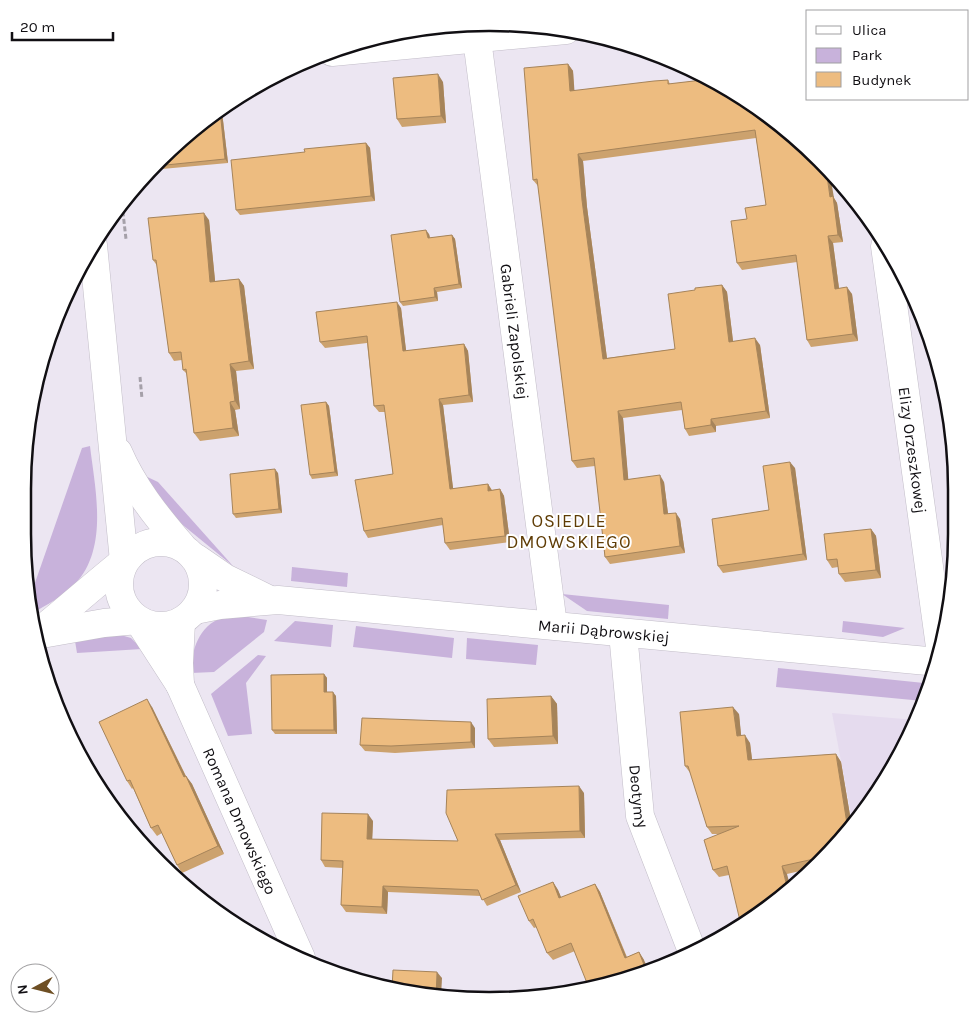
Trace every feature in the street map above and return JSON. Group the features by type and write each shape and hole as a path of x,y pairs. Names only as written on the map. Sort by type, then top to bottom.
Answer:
{"street":[{"path":"364,49 533,33"},
{"name":"Gabrieli Zapolskiej","path":"477,39 553,625"},
{"path":"94,258 111,434 124,561 119,577 122,600 138,620 146,624 162,626 188,616 204,590 204,576 188,552 152,512 127,472 111,434"},
{"name":"Elizy Orzeszkowej","path":"887,262 938,629"},
{"path":"42,630 124,561 135,549 150,542 166,541 188,552"},
{"name":"Marii Dąbrowskiej","path":"188,552 225,578 270,600"},
{"name":"Marii Dąbrowskiej","path":"188,616 220,605 270,600 929,661"},
{"name":"Romana Dmowskiego","path":"180,684 179,663 188,616"},
{"path":"43,634 82,628 104,622 138,620"},
{"name":"Romana Dmowskiego","path":"138,620 180,684 297,949"},
{"name":"Deotymy","path":"623,633 640,816 690,945"}],"shaded area":[{"path":"832,713 908,719 886,763 871,788 851,814"}],"green space":[{"path":"90,446 96,499 96,536 92,553 86,569 75,584 60,597 38,610 34,585 82,448"},
{"path":"141,474 158,482 233,566 173,517"},
{"path":"292,567 348,573 347,587 291,581"},
{"path":"562,594 669,605 668,619 587,611"},
{"path":"242,616 267,620 264,632 214,672 191,673 195,648 207,626 222,618"},
{"path":"295,621 333,625 331,647 274,641"},
{"path":"843,621 905,628 883,637 842,632"},
{"path":"356,626 454,638 452,658 353,647"},
{"path":"114,633 131,638 142,649 77,653 75,641"},
{"path":"467,638 538,645 536,665 466,659"},
{"path":"258,655 266,656 246,683 252,734 228,736 211,694"},
{"path":"778,668 922,683 916,700 776,687"}],"building":[{"path":"568,64 570,91 654,81 668,80 668,84 695,81 744,108 792,145 828,180 830,197 833,196 838,235 828,236 835,289 847,287 853,334 807,340 796,255 737,263 731,221 747,219 745,208 766,205 755,130 578,154 582,200 603,359 675,349 668,294 695,290 695,288 722,285 729,342 755,338 766,411 711,419 711,425 685,429 681,402 618,411 624,480 660,475 664,514 676,513 680,546 605,557 594,458 572,461 537,179 533,180 524,68"},
{"path":"438,74 441,116 397,119 393,78"},
{"path":"221,119 225,159 165,165"},
{"path":"366,143 371,196 236,210 231,160 305,152 304,149"},
{"path":"204,213 210,282 239,279 249,361 230,364 235,401 230,402 233,428 194,433 186,369 183,370 181,352 169,353 156,260 153,260 148,218"},
{"path":"426,230 428,238 452,235 459,284 434,288 435,297 400,302 391,235"},
{"path":"397,302 403,351 464,344 469,395 439,399 450,489 488,484 488,491 500,489 505,536 445,543 442,518 364,531 355,480 393,474 384,405 374,406 367,336 320,342 316,312"},
{"path":"326,402 335,472 310,475 301,405"},
{"path":"790,462 803,554 718,566 712,519 769,510 763,466"},
{"path":"275,469 279,509 233,514 230,474"},
{"path":"871,529 876,570 839,574 837,559 827,560 824,534"},
{"path":"324,674 324,692 333,692 334,730 272,730 271,675"},
{"path":"551,696 553,736 488,739 487,699"},
{"path":"147,699 184,777 186,776 218,846 177,865 158,825 151,828 130,780 127,781 99,722"},
{"path":"733,707 737,736 745,735 748,760 836,754 846,820 813,859 782,866 786,883 739,918 727,866 713,870 704,840 739,826 707,827 688,766 685,766 680,712"},
{"path":"362,718 471,722 471,742 391,746 360,745"},
{"path":"579,786 580,831 495,834 516,885 482,900 478,890 383,886 382,907 341,905 343,861 321,860 322,813 368,814 367,839 458,841 446,813 447,790"},
{"path":"553,882 559,898 595,884 625,958 639,952 644,965 586,981 571,943 547,953 533,919 529,921 518,896"},
{"path":"393,970 437,972 436,989 392,981"}],"district":[{"name":"OSIEDLE DMOWSKIEGO","path":"569,531"}]}
